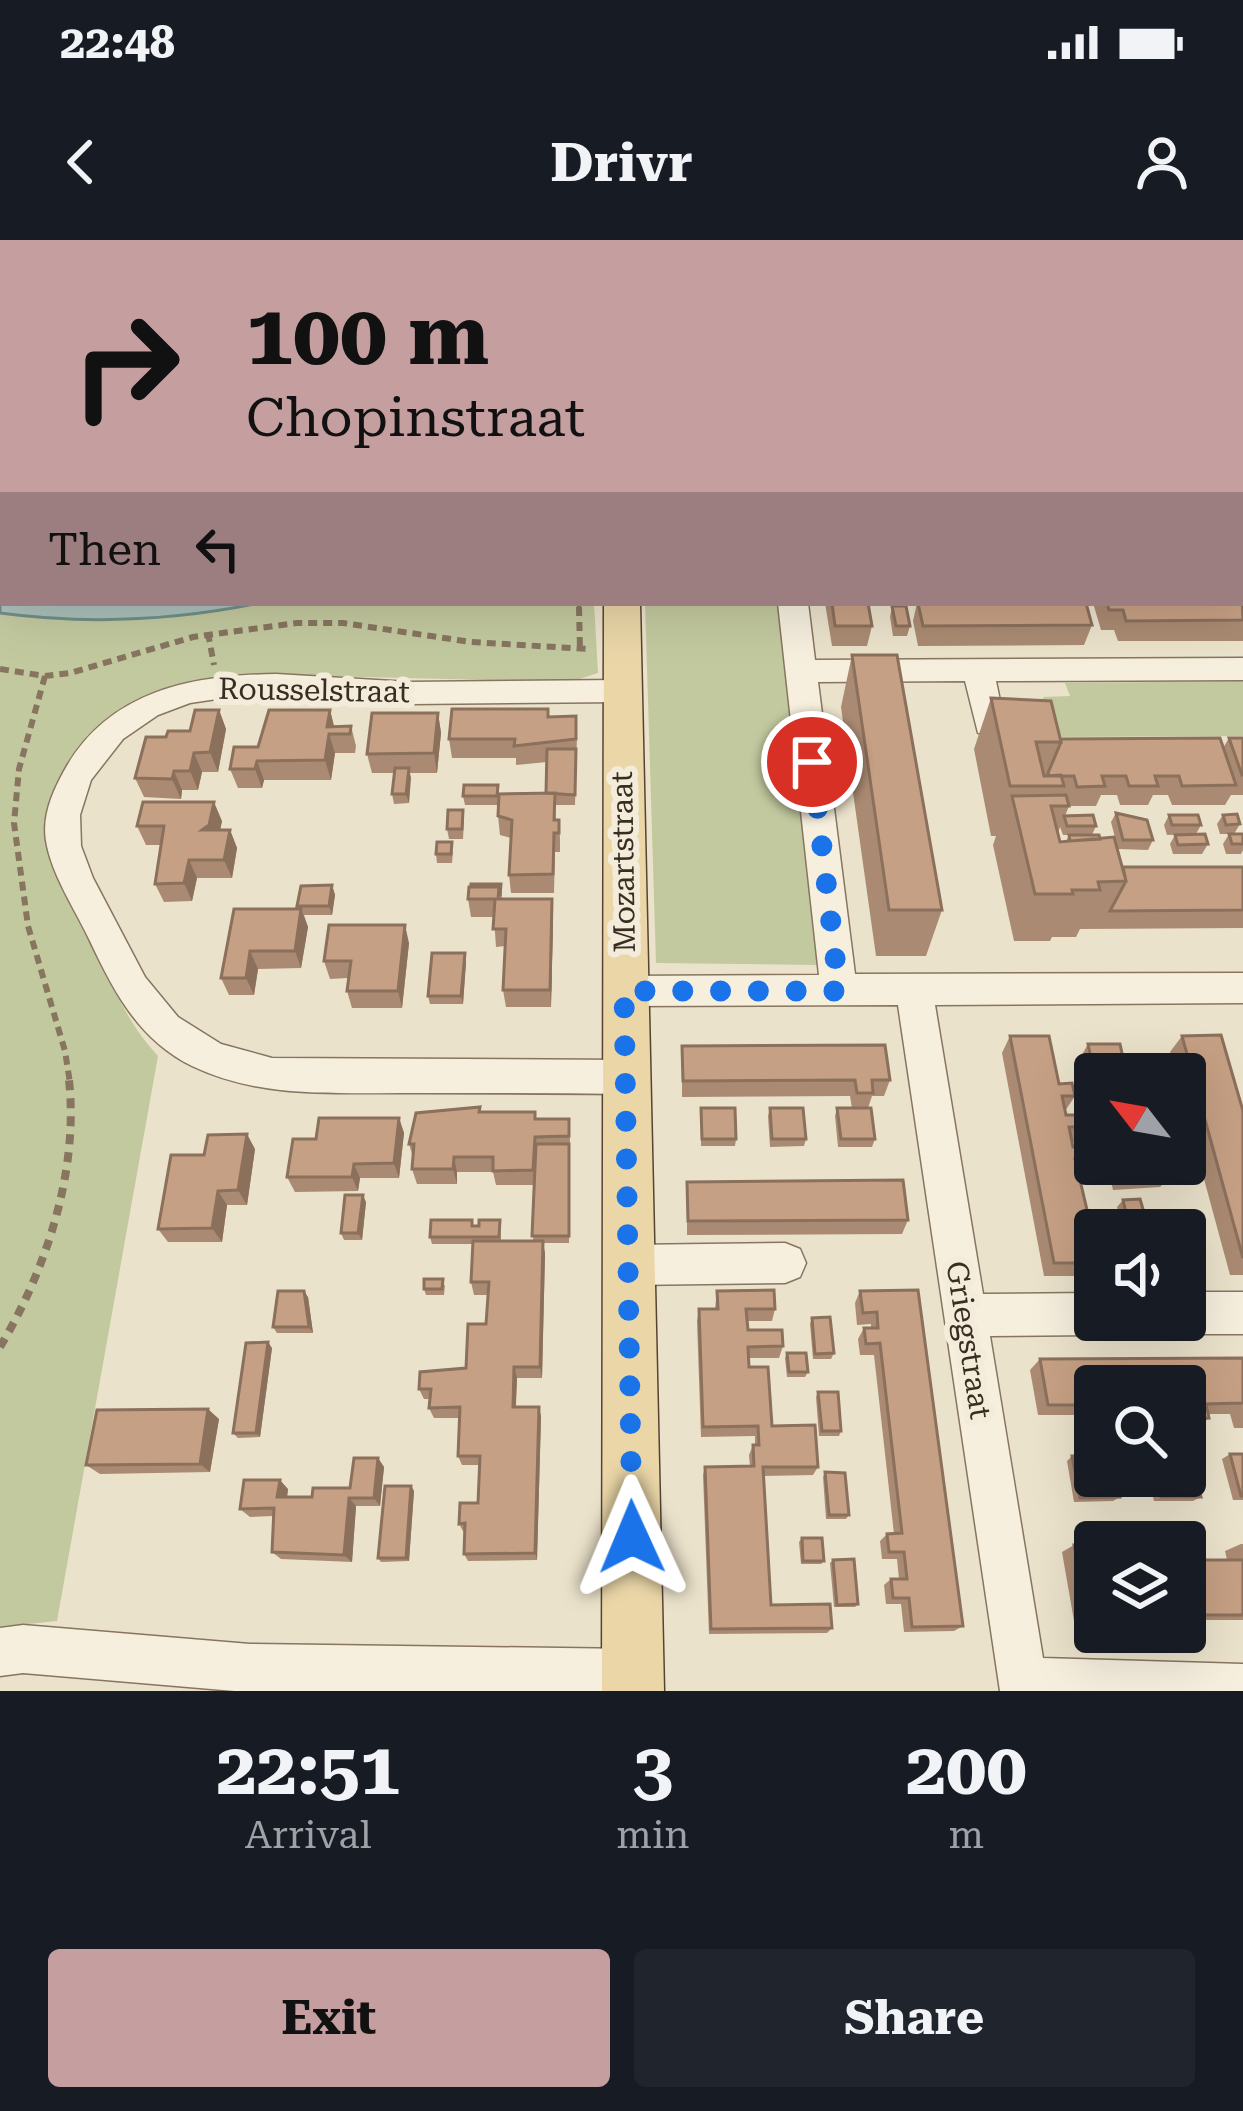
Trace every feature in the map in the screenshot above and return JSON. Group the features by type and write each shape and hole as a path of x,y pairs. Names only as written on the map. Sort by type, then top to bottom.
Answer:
{"main road":[{"name":"Mozartstraat","path":"622,606 633,1682"}],"street":[{"path":"793,606 839,991"},
{"path":"801,671 1243,669"},
{"path":"978,670 989,725"},
{"name":"Rousselstraat","path":"621,691 410,693 254,684 202,688 160,701 103,740 69,790 63,814 64,845 128,986 150,1017 184,1044 221,1064 272,1075 627,1077"},
{"path":"624,991 1243,988"},
{"name":"Griegstraat","path":"914,990 1023,1686"},
{"path":"629,1265 785,1263"},
{"path":"1206,1313 1243,1313"},
{"path":"965,1315 1074,1314"},
{"path":"0,1652 23,1649 250,1668 633,1682"},
{"path":"1023,1686 1243,1688"}],"path":[{"path":"0,669 45,676 116,662 193,637 297,623 344,623 471,642 580,649 579,606"},
{"path":"0,1347 18,1321 50,1247 64,1166 67,1059 27,922 14,800 45,676"}],"green space":[{"path":"0,606 594,606 598,673 570,682 228,674 161,692 66,775 103,960 135,1027 158,1056 57,1621 0,1627"},
{"path":"645,606 779,606 817,965 656,963"},
{"path":"1243,681 1243,736 1054,737 1043,697 1070,696 1065,683"}],"water":[{"path":"0,606 242,606 130,619 0,613"}],"building":[{"path":"832,606 869,606 872,626 835,626"},
{"path":"892,606 906,606 910,626 896,626"},
{"path":"919,606 1087,606 1092,625 923,626"},
{"path":"1108,606 1242,606 1243,620 1126,621 1123,610"},
{"path":"852,655 897,655 942,910 889,910"},
{"path":"991,698 1051,701 1061,742 1036,742 1044,776 1061,775 1064,786 1010,786"},
{"path":"452,709 548,709 548,717 576,716 576,739 514,746 515,739 449,739"},
{"path":"195,710 219,710 210,752 194,753 190,771 174,771 172,779 135,778 146,737 190,731"},
{"path":"269,710 330,710 327,727 351,726 350,734 329,734 325,760 257,761 255,769 230,769 234,747 258,747"},
{"path":"372,713 438,713 434,753 367,754"},
{"path":"1220,738 1236,785 1182,786 1179,776 1155,776 1158,786 1129,786 1126,776 1102,776 1105,786 1077,787 1074,776 1048,773 1061,739"},
{"path":"1229,738 1243,738 1243,775 1242,775"},
{"path":"547,749 576,749 575,795 546,793"},
{"path":"395,768 409,768 406,794 392,794"},
{"path":"464,785 498,785 497,796 463,796"},
{"path":"555,793 554,820 559,820 559,833 554,833 553,874 509,875 512,820 498,816 499,794"},
{"path":"1066,795 1069,806 1051,806 1060,842 1114,837 1126,881 1098,882 1100,890 1072,890 1073,894 1035,894 1012,796"},
{"path":"143,802 214,802 209,825 202,830 230,830 224,860 189,860 184,883 155,884 164,826 137,826"},
{"path":"448,810 463,810 462,829 447,829"},
{"path":"1116,813 1147,820 1153,840 1123,840"},
{"path":"1237,814 1240,824 1226,825 1223,815"},
{"path":"1093,815 1096,826 1067,826 1064,816"},
{"path":"1169,815 1198,815 1201,825 1172,825"},
{"path":"1205,834 1208,844 1178,845 1175,835"},
{"path":"1229,834 1243,834 1243,844 1232,844"},
{"path":"1069,835 1099,835 1100,839 1070,841"},
{"path":"437,842 452,842 451,854 436,854"},
{"path":"1123,867 1243,867 1243,910 1110,911 1126,881"},
{"path":"471,884 501,884 500,896 499,887"},
{"path":"332,885 329,906 297,906 301,886"},
{"path":"469,887 499,887 498,899 552,899 550,990 503,990 506,929 493,929 495,899 468,899"},
{"path":"234,909 301,909 295,951 250,951 246,978 221,978"},
{"path":"329,925 405,925 398,991 347,991 351,961 324,961"},
{"path":"432,953 465,953 461,996 428,996"},
{"path":"1221,1035 1243,1111 1243,1258 1206,1123 1206,1053 1187,1053 1182,1036"},
{"path":"1010,1036 1049,1036 1059,1084 1072,1083 1074,1092 1074,1096 1062,1096 1066,1115 1074,1115 1074,1127 1069,1127 1074,1185 1081,1185 1087,1209 1074,1209 1074,1263 1054,1263"},
{"path":"1088,1044 1120,1044 1122,1053 1090,1053"},
{"path":"885,1045 890,1080 872,1080 873,1093 857,1093 855,1080 683,1081 682,1046"},
{"path":"480,1107 479,1112 535,1112 535,1119 569,1119 569,1136 535,1137 533,1170 493,1171 493,1157 454,1157 453,1169 412,1169 414,1144 409,1144 416,1113"},
{"path":"701,1108 735,1108 736,1139 702,1139"},
{"path":"770,1108 803,1108 806,1139 772,1139"},
{"path":"837,1108 871,1108 875,1139 841,1139"},
{"path":"319,1118 399,1118 394,1163 354,1164 352,1177 287,1177 293,1139 316,1139"},
{"path":"247,1134 238,1190 218,1191 212,1228 158,1229 171,1155 204,1155 208,1135"},
{"path":"536,1144 569,1144 569,1236 532,1236"},
{"path":"903,1180 908,1220 688,1221 687,1182"},
{"path":"345,1195 363,1195 358,1233 341,1233"},
{"path":"1140,1199 1143,1209 1125,1209 1123,1200"},
{"path":"431,1220 472,1220 472,1226 479,1226 479,1220 500,1220 499,1237 430,1237"},
{"path":"473,1241 543,1241 540,1367 514,1367 513,1407 539,1407 535,1553 464,1554 460,1503 478,1503 480,1456 458,1456 460,1407 429,1408 431,1389 419,1389 420,1372 466,1368 468,1324 486,1324 489,1282 471,1282"},
{"path":"424,1279 443,1279 442,1289 424,1289"},
{"path":"774,1290 775,1309 746,1309 748,1330 782,1330 783,1346 748,1347 749,1367 768,1367 772,1426 815,1425 818,1467 763,1467 771,1605 830,1604 832,1628 711,1629 705,1467 754,1466 753,1445 759,1445 758,1426 703,1427 699,1309 718,1309 717,1291"},
{"path":"918,1290 963,1626 912,1627 909,1598 893,1598 891,1579 907,1579 904,1552 889,1552 887,1534 902,1533 880,1343 866,1344 864,1328 878,1328 877,1312 863,1313 860,1291"},
{"path":"278,1291 304,1291 309,1327 273,1327"},
{"path":"830,1317 834,1353 815,1354 812,1318"},
{"path":"268,1342 256,1433 233,1433 246,1343"},
{"path":"787,1353 806,1353 808,1372 789,1372"},
{"path":"1243,1358 1243,1403 1206,1404 1206,1365 1074,1365 1074,1405 1048,1405 1040,1359"},
{"path":"818,1392 838,1392 841,1431 822,1431"},
{"path":"208,1409 200,1464 86,1465 97,1410"},
{"path":"1230,1454 1243,1454 1243,1496 1241,1496"},
{"path":"354,1458 378,1458 374,1498 349,1498 344,1555 272,1552 274,1508 240,1509 244,1480 280,1480 277,1497 312,1497 313,1488 350,1488"},
{"path":"825,1472 845,1473 849,1515 829,1515"},
{"path":"385,1486 411,1486 406,1558 378,1558"},
{"path":"802,1538 822,1538 824,1561 803,1561"},
{"path":"854,1559 858,1604 837,1605 833,1560"},
{"path":"1206,1560 1243,1560 1243,1615 1206,1615"}],"route":[{"path":"632,1537 624,991 839,991 812,762"}]}
